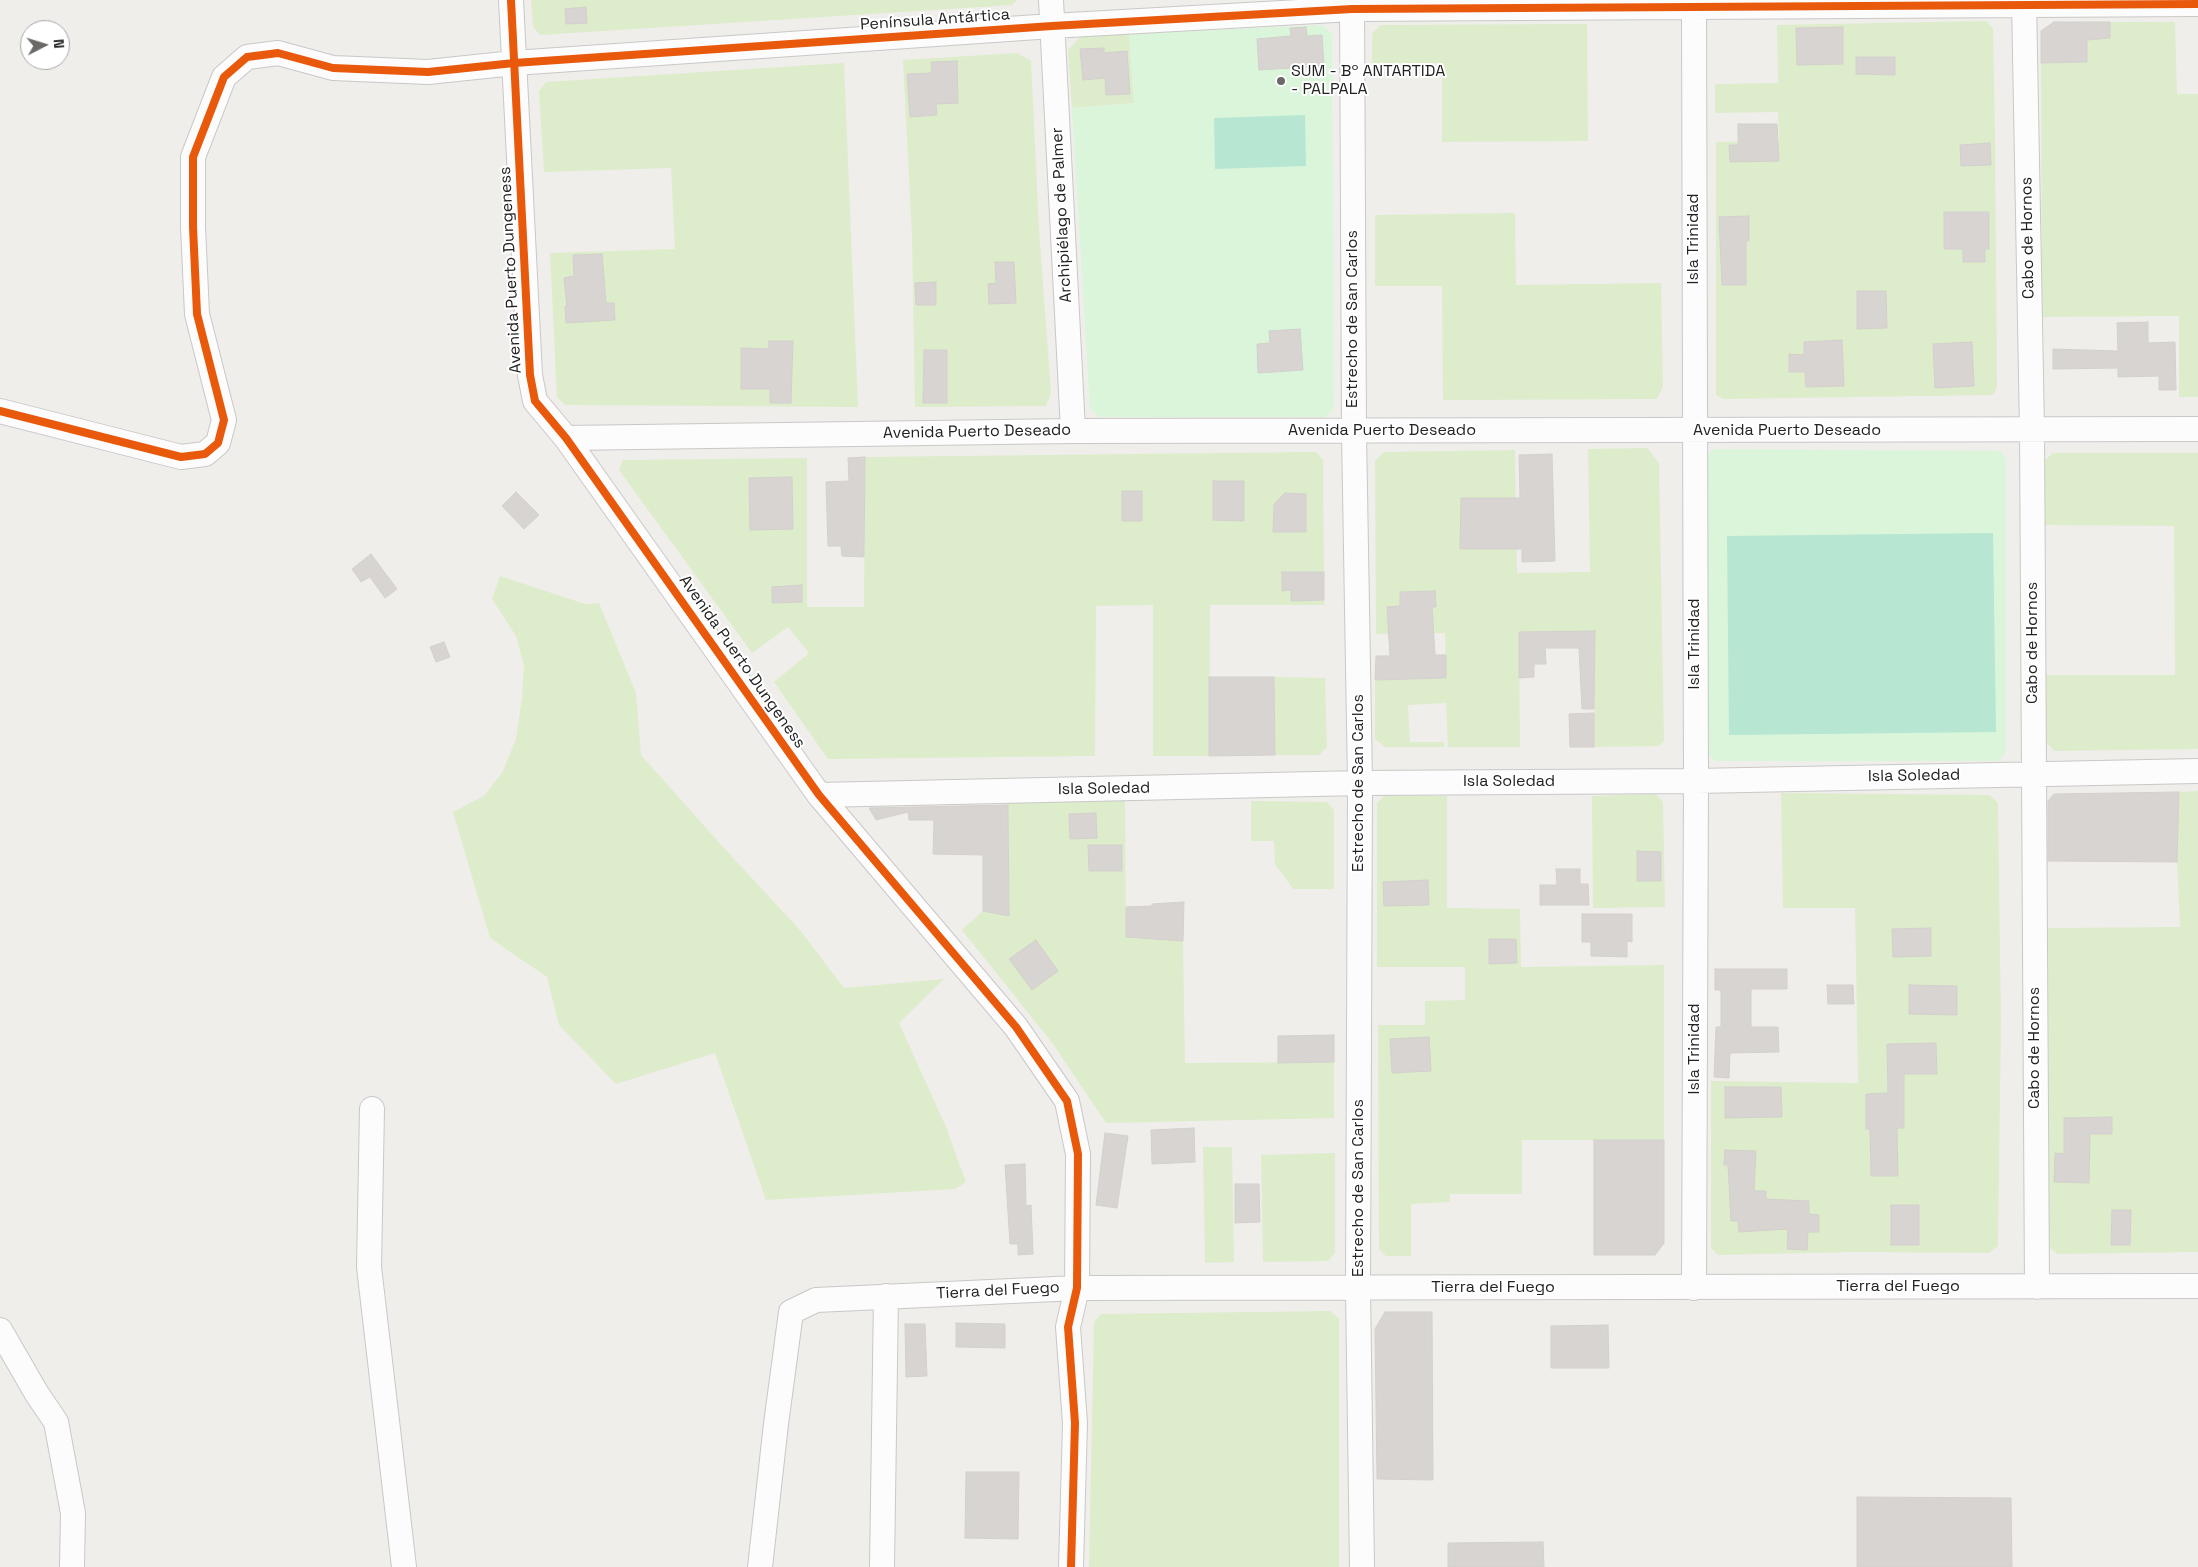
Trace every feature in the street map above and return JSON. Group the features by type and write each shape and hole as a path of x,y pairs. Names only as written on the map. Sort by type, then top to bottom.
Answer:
{"street":[{"name":"Avenida Puerto Dungeness","path":"510,0 530,375 535,402 566,438 820,795 1016,1027 1067,1101 1078,1154 1076,1288 1068,1327 1075,1423 1071,1567"},
{"name":"Archipiélago de Palmer","path":"1051,0 1073,431"},
{"name":"Isla Trinidad","path":"1694,3 1696,781 1694,1288"},
{"name":"Cabo de Hornos","path":"2024,3 2032,430 2037,1287"},
{"name":"Península Antártica","path":"0,411 181,458 205,454 218,443 224,420 198,314 193,227 193,157 224,77 247,57 278,54 334,68 428,72 514,63 1352,4 2198,4"},
{"name":"Estrecho de San Carlos","path":"1352,4 1354,432 1360,783 1358,1289 1362,1567"},
{"name":"Avenida Puerto Deseado","path":"566,438 1073,431 2198,429"},
{"name":"Isla Soledad","path":"820,795 1360,783 1696,781 2198,771"},
{"path":"372,1109 368,1266 404,1567"},
{"name":"Tierra del Fuego","path":"760,1567 791,1312 816,1300 1076,1288 1358,1289 2198,1286"},
{"path":"882,1567 886,1296"},
{"path":"0,1330 37,1394 56,1422 73,1513 72,1567"}],"green space":[{"path":"531,0 1017,0 1012,5 540,35 533,27"},
{"path":"1987,21 1993,29 1995,136 1997,387 1993,395 1723,399 1716,395 1716,142 1779,141 1778,112 1715,113 1715,84 1778,83 1777,25"},
{"path":"2110,22 2175,22 2177,94 2198,94 2198,397 2179,397 2179,316 2042,317 2041,63 2087,62 2087,40 2110,38"},
{"path":"1587,24 1588,141 1442,142 1442,63 1372,64 1372,34 1380,25"},
{"path":"1323,25 1332,34 1334,408 1326,417 1099,417 1090,409 1072,108 1134,103 1129,34"},
{"path":"1129,34 1134,103 1072,108 1068,50 1080,37"},
{"path":"1017,53 1031,61 1039,230 1051,393 1046,406 915,407 912,237 903,60"},
{"path":"844,63 858,407 565,405 557,397 550,253 675,249 671,168 544,172 539,91 546,82"},
{"path":"1305,115 1306,166 1215,169 1214,118"},
{"path":"1515,213 1516,285 1661,283 1663,387 1657,399 1443,400 1442,286 1375,286 1375,215"},
{"path":"1647,448 1659,463 1664,741 1659,746 1594,747 1595,632 1519,632 1520,747 1448,747 1446,703 1408,705 1410,742 1444,742 1444,747 1385,747 1375,739 1375,680 1446,678 1445,633 1376,634 1375,461 1384,452 1515,450 1517,573 1590,572 1588,449"},
{"path":"1713,449 2000,451 2006,459 2006,753 1998,761 1715,761 1708,752 1706,458"},
{"path":"1316,452 1323,460 1324,572 1283,572 1282,591 1291,590 1292,601 1324,600 1325,605 1210,605 1209,756 1153,756 1153,605 1096,606 1095,756 828,759 774,682 809,653 788,627 752,653 619,470 623,460 807,458 807,607 864,607 865,457","holes":["1285,493 1305,494 1306,532 1273,532 1274,504"]},
{"path":"2053,453 2198,453 2198,749 2054,751 2045,741 2045,675 2175,675 2174,526 2044,525 2044,461"},
{"path":"1993,533 1996,732 1729,735 1727,536"},
{"path":"500,576 585,604 599,603 636,693 641,755 800,930 844,988 944,979 899,1023 946,1127 966,1182 955,1189 766,1200 715,1053 616,1084 559,1025 547,977 490,938 453,812 484,796 503,771 516,739 524,666 516,636 492,599"},
{"path":"1274,677 1325,678 1327,747 1319,755 1275,755"},
{"path":"2198,791 2198,1252 2057,1254 2049,1246 2048,928 2180,927 2177,862 2179,792"},
{"path":"1781,793 1990,795 1998,803 2001,1023 1998,1246 1989,1253 1856,1252 1718,1255 1711,1248 1711,1081 1858,1083 1855,908 1783,908"},
{"path":"1656,794 1663,802 1665,907 1593,908 1592,796"},
{"path":"1385,795 1447,796 1447,908 1520,909 1521,967 1664,965 1664,1140 1522,1140 1522,1194 1450,1194 1450,1202 1411,1204 1411,1256 1386,1256 1379,1249 1378,1025 1425,1025 1425,1001 1465,1000 1465,967 1377,967 1377,803"},
{"path":"1008,800 1125,800 1126,936 1183,941 1185,1063 1334,1062 1334,1118 1106,1123 1053,1044 962,930 983,911 1009,915"},
{"path":"1251,801 1327,802 1334,810 1334,889 1293,889 1275,864 1274,841 1251,841"},
{"path":"1203,1147 1232,1147 1234,1262 1205,1263"},
{"path":"1335,1153 1335,1253 1328,1261 1263,1262 1261,1155"},
{"path":"1330,1311 1339,1319 1339,1567 1089,1567 1094,1322 1101,1314"}],"building":[{"path":"586,7 587,23 566,24 565,9"},
{"path":"2054,22 2110,22 2110,38 2087,40 2087,62 2041,63 2041,31"},
{"path":"1306,27 1307,36 1322,35 1324,66 1259,70 1257,39 1291,36 1290,28"},
{"path":"1843,27 1843,64 1797,65 1796,28"},
{"path":"1104,48 1104,53 1127,51 1130,94 1106,95 1105,78 1083,80 1080,49"},
{"path":"1856,57 1895,57 1895,75 1856,74"},
{"path":"957,61 958,103 936,104 937,115 910,117 907,74 932,73 931,62"},
{"path":"1738,124 1777,124 1779,161 1730,162 1729,145 1738,145"},
{"path":"1990,143 1991,165 1961,166 1960,145"},
{"path":"1944,212 1989,212 1989,249 1985,249 1985,262 1963,262 1963,249 1944,249"},
{"path":"1749,216 1749,241 1746,241 1746,285 1722,285 1719,217"},
{"path":"602,254 606,303 614,303 615,320 566,323 565,306 567,306 564,278 574,276 573,255"},
{"path":"995,262 1014,262 1016,303 989,304 988,284 996,283"},
{"path":"936,282 936,305 916,305 915,283"},
{"path":"1857,291 1886,291 1887,328 1857,329"},
{"path":"2148,322 2148,343 2175,342 2176,390 2159,390 2159,376 2118,377 2118,368 2053,369 2053,349 2118,351 2117,323"},
{"path":"1300,329 1303,370 1258,373 1257,344 1270,343 1269,331"},
{"path":"1842,340 1844,386 1806,387 1805,372 1789,372 1789,354 1804,355 1804,342"},
{"path":"769,341 793,341 791,403 770,403 770,389 741,389 741,348 769,349"},
{"path":"1972,342 1974,386 1935,388 1933,344"},
{"path":"924,350 947,350 947,403 923,403"},
{"path":"1552,454 1555,561 1522,562 1522,549 1460,549 1461,498 1520,498 1519,455"},
{"path":"865,457 864,557 842,556 841,546 828,546 826,482 849,481 848,458"},
{"path":"792,477 793,529 750,530 749,478"},
{"path":"1213,481 1244,481 1244,521 1213,520"},
{"path":"1122,491 1142,491 1142,521 1122,521"},
{"path":"516,492 539,515 524,529 502,506"},
{"path":"1285,493 1306,494 1306,532 1273,532 1274,504"},
{"path":"371,554 397,589 385,598 370,577 361,582 352,569"},
{"path":"1282,572 1324,572 1324,600 1291,601 1291,590 1282,591"},
{"path":"802,585 802,602 772,603 772,587"},
{"path":"1435,591 1436,607 1432,607 1435,655 1446,655 1446,678 1375,680 1376,656 1390,656 1387,607 1400,606 1400,592"},
{"path":"1595,631 1594,709 1582,709 1579,648 1545,648 1546,664 1534,664 1534,677 1519,678 1519,632"},
{"path":"444,642 450,657 436,662 430,647"},
{"path":"1209,677 1274,677 1275,755 1209,756"},
{"path":"1594,713 1594,747 1570,747 1569,714"},
{"path":"2179,792 2177,862 2048,861 2048,801 2054,794"},
{"path":"1008,805 1009,916 983,911 983,855 933,854 934,820 909,820 908,812 876,820 869,808"},
{"path":"1096,813 1097,838 1070,839 1069,814"},
{"path":"1088,845 1122,845 1122,871 1089,871"},
{"path":"1637,851 1661,852 1661,881 1637,881"},
{"path":"1556,869 1580,869 1580,884 1588,884 1589,905 1540,905 1540,885 1557,885"},
{"path":"1428,880 1429,905 1384,906 1383,882"},
{"path":"1184,902 1183,941 1126,937 1126,907"},
{"path":"1582,914 1632,914 1632,942 1627,941 1627,957 1591,956 1591,942 1582,942"},
{"path":"1931,928 1931,956 1893,957 1892,929"},
{"path":"1489,939 1516,939 1517,963 1489,964"},
{"path":"1036,940 1058,971 1032,990 1009,959"},
{"path":"1715,969 1787,969 1787,989 1751,989 1751,1027 1778,1027 1779,1052 1730,1053 1729,1078 1714,1077 1716,1027 1721,1027 1721,990 1715,990"},
{"path":"1827,985 1853,985 1854,1004 1828,1004"},
{"path":"1909,985 1957,986 1957,1015 1909,1014"},
{"path":"1334,1035 1334,1062 1278,1063 1278,1036"},
{"path":"1429,1037 1431,1071 1392,1073 1390,1039"},
{"path":"1936,1043 1937,1074 1904,1074 1904,1128 1897,1128 1898,1176 1871,1176 1870,1129 1866,1129 1866,1094 1888,1093 1887,1044"},
{"path":"1725,1087 1781,1087 1782,1117 1725,1118"},
{"path":"2112,1117 2112,1134 2090,1134 2089,1183 2054,1182 2055,1153 2064,1154 2064,1118"},
{"path":"1194,1128 1195,1162 1152,1164 1151,1130"},
{"path":"1105,1133 1128,1136 1117,1208 1096,1205"},
{"path":"1594,1140 1664,1140 1664,1243 1655,1255 1594,1255"},
{"path":"1725,1150 1756,1151 1754,1191 1766,1191 1766,1199 1809,1201 1809,1214 1819,1215 1819,1232 1808,1232 1807,1250 1787,1249 1788,1229 1739,1232 1738,1221 1731,1221 1728,1165 1724,1165"},
{"path":"1025,1164 1026,1206 1031,1205 1033,1254 1018,1255 1018,1244 1010,1244 1005,1165"},
{"path":"1235,1184 1259,1184 1260,1222 1235,1223"},
{"path":"1891,1205 1919,1205 1919,1245 1891,1245"},
{"path":"2112,1210 2131,1210 2130,1245 2111,1245"},
{"path":"1385,1312 1432,1312 1433,1480 1377,1479 1375,1329"},
{"path":"956,1323 1005,1324 1005,1348 956,1347"},
{"path":"905,1324 925,1324 927,1376 906,1377"},
{"path":"1608,1325 1609,1368 1551,1368 1551,1326"},
{"path":"966,1472 1019,1472 1018,1539 965,1538"},
{"path":"1857,1497 2011,1498 2012,1567 1857,1567"},
{"path":"1543,1542 1544,1567 1448,1567 1448,1543"}],"cycle path":[{"path":"511,0 530,375 535,401 566,438 819,795 1016,1027 1067,1101 1078,1154 1077,1288 1068,1327 1075,1423 1071,1567"},
{"path":"0,411 181,457 205,454 218,443 224,420 197,314 193,227 193,157 224,77 247,57 278,53 333,68 428,72 514,63 1052,26 1352,9 2198,4"}],"place":[{"name":"SUM - Bº ANTARTIDA - PALPALA","path":"1281,81"}]}
